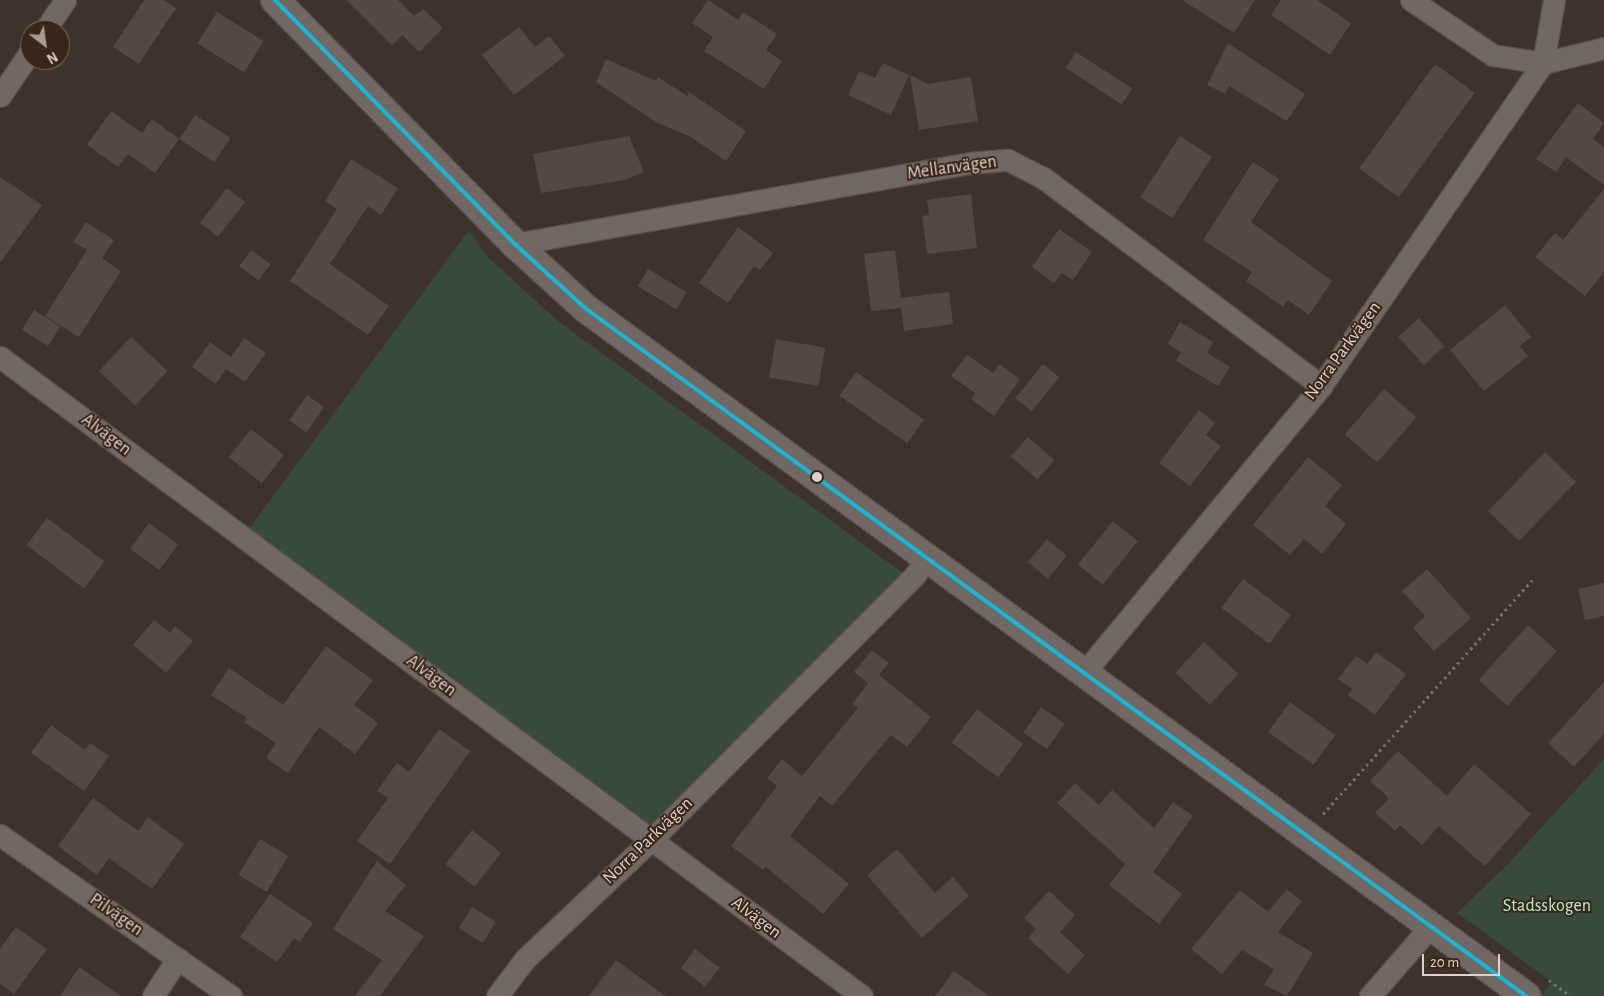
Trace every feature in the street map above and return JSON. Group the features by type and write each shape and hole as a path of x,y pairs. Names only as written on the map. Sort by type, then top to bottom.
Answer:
{"street":[{"path":"52,20 65,0"},
{"path":"275,0 515,244 585,308 1083,674 1526,996"},
{"path":"1411,0 1493,55 1543,63 1604,48"},
{"name":"Norra Parkvägen","path":"1083,674 1321,386 1543,63 1554,0"},
{"path":"0,96 20,67"},
{"name":"Mellanvägen","path":"515,244 970,163 1008,160 1042,177 1321,386"},
{"name":"Alvägen","path":"0,357 862,996"},
{"name":"Norra Parkvägen","path":"497,996 525,959 651,840 915,575 927,558"},
{"name":"Pilvägen","path":"0,835 231,996"},
{"path":"1370,996 1430,927"},
{"path":"152,996 178,958"}],"path":[{"path":"1323,814 1532,580"},
{"path":"1317,809 1331,820"},
{"path":"1547,979 1570,996"}],"green space":[{"path":"469,230 488,257 558,321 900,571 915,575 651,840 243,537"},
{"name":"Stadsskogen","path":"1604,759 1604,996 1541,996 1552,982 1457,913 1509,863"}],"building":[{"path":"144,0 163,0 176,8 139,64 113,47"},
{"path":"346,0 398,0 414,16 423,9 443,28 419,52 402,35 392,45"},
{"path":"708,0 738,20 743,12 777,34 766,50 782,61 764,89 704,51 713,37 692,23"},
{"path":"1182,0 1255,0 1234,33"},
{"path":"1281,0 1317,0 1351,23 1330,55 1271,15"},
{"path":"217,12 264,41 244,73 197,43"},
{"path":"519,27 535,47 549,36 565,56 514,95 482,55"},
{"path":"1228,43 1305,94 1287,121 1229,86 1225,94 1207,85"},
{"path":"1076,52 1132,88 1122,104 1066,68"},
{"path":"606,59 656,81 658,77 687,96 689,92 746,131 726,161 691,137 656,122 596,82"},
{"path":"883,63 909,75 891,115 848,95 859,71 875,78"},
{"path":"1435,64 1475,93 1399,197 1359,168"},
{"path":"910,75 928,84 971,77 978,121 919,130"},
{"path":"1578,103 1604,123 1593,139 1604,147 1604,185 1566,157 1556,172 1536,159"},
{"path":"111,111 142,133 152,119 179,139 155,173 128,154 118,167 87,145"},
{"path":"195,115 230,138 214,162 179,139"},
{"path":"629,136 644,172 625,180 541,193 533,154"},
{"path":"1180,136 1212,157 1172,218 1140,197"},
{"path":"351,159 398,188 381,215 368,206 330,264 389,306 368,335 290,281 337,209 325,201"},
{"path":"1253,162 1279,179 1251,222 1332,281 1309,315 1288,300 1283,307 1246,281 1252,272 1203,240"},
{"path":"0,177 42,205 0,263"},
{"path":"227,188 245,202 218,237 200,223"},
{"path":"1604,189 1604,272 1585,296 1535,257 1555,233 1563,240"},
{"path":"971,194 977,248 927,254 922,216 929,215 927,200"},
{"path":"86,222 114,240 102,258 121,271 79,337 45,316 87,250 73,242"},
{"path":"738,227 773,253 760,270 754,266 728,303 699,283"},
{"path":"1059,229 1092,252 1073,280 1062,273 1054,283 1032,267"},
{"path":"251,250 270,264 259,280 239,266"},
{"path":"895,250 901,298 949,292 953,324 904,331 901,308 871,311 864,254"},
{"path":"648,269 687,292 676,309 638,286"},
{"path":"1505,305 1531,337 1520,346 1528,356 1484,391 1450,350"},
{"path":"34,310 60,326 48,346 22,330"},
{"path":"1419,318 1444,346 1424,365 1398,337"},
{"path":"1180,322 1213,342 1207,353 1230,367 1218,386 1176,361 1181,352 1168,344"},
{"path":"131,337 168,371 136,405 99,371"},
{"path":"244,338 266,353 245,382 226,369 216,384 192,367 210,342 231,357"},
{"path":"776,339 825,348 818,386 769,377"},
{"path":"967,355 993,373 999,364 1020,379 994,416 971,399 975,393 951,376"},
{"path":"1043,364 1059,377 1032,411 1015,398"},
{"path":"856,372 924,420 907,443 839,396"},
{"path":"1384,389 1416,417 1377,462 1345,434"},
{"path":"307,395 324,407 306,432 289,420"},
{"path":"1199,410 1215,423 1206,435 1221,446 1190,486 1159,463"},
{"path":"251,429 284,455 262,483 229,457"},
{"path":"1028,437 1054,460 1037,480 1011,457"},
{"path":"1545,452 1576,482 1519,541 1488,511"},
{"path":"1308,457 1342,485 1325,506 1346,524 1322,554 1304,539 1290,555 1253,525"},
{"path":"47,518 105,561 84,588 27,545"},
{"path":"1113,521 1138,541 1103,585 1078,565"},
{"path":"149,523 178,544 159,570 130,549"},
{"path":"1047,539 1067,556 1048,579 1028,562"},
{"path":"1427,569 1471,618 1434,651 1413,628 1425,616 1402,591"},
{"path":"1243,579 1291,615 1269,644 1221,608"},
{"path":"1604,583 1604,616 1585,620 1578,589"},
{"path":"154,620 170,633 175,626 193,641 166,673 133,645"},
{"path":"1528,625 1557,651 1507,706 1478,680"},
{"path":"1204,642 1238,674 1210,705 1175,673"},
{"path":"326,646 373,680 354,705 378,723 355,754 319,727 288,773 266,758 276,743 244,722 247,718 211,695 229,668 283,705"},
{"path":"872,650 889,663 879,675 931,717 907,747 891,735 832,806 820,796 790,836 849,884 823,914 766,867 763,870 731,846 777,786 767,778 782,759 802,776 858,708 852,704 868,683 854,672"},
{"path":"1376,652 1406,674 1375,715 1348,695 1352,689 1338,679 1356,656 1368,664"},
{"path":"1604,682 1604,734 1574,767 1548,743"},
{"path":"1290,702 1335,735 1314,765 1268,732"},
{"path":"1041,707 1065,724 1047,749 1023,732"},
{"path":"977,709 1023,744 998,777 952,743"},
{"path":"51,725 85,750 90,743 109,756 84,791 31,753"},
{"path":"439,729 470,751 390,864 357,841 388,798 377,791 397,763 409,772"},
{"path":"1398,751 1447,796 1474,764 1531,814 1485,866 1439,826 1422,845 1400,825 1395,831 1375,813 1389,798 1370,781"},
{"path":"1075,783 1099,805 1112,790 1154,828 1173,802 1193,816 1153,872 1182,894 1159,924 1109,885 1125,864 1057,803"},
{"path":"93,798 138,831 148,817 184,844 152,889 109,858 97,875 58,846"},
{"path":"472,830 501,853 475,887 446,864"},
{"path":"260,839 288,856 267,892 238,875"},
{"path":"897,849 935,893 953,877 969,896 922,938 867,875"},
{"path":"377,861 406,885 385,911 424,936 380,996 355,996 382,960 333,929"},
{"path":"1287,889 1302,901 1278,932 1313,953 1287,996 1264,985 1274,969 1242,950 1222,974 1191,949 1240,890 1268,912"},
{"path":"1049,891 1075,915 1060,932 1085,955 1068,974 1028,938 1036,929 1024,918"},
{"path":"270,894 313,923 300,942 294,938 277,962 240,937"},
{"path":"472,907 496,922 482,943 459,928"},
{"path":"16,927 47,949 14,994 0,984 0,949"},
{"path":"695,949 720,968 705,987 681,968"},
{"path":"616,960 665,996 589,996"},
{"path":"79,967 121,996 60,996"},
{"path":"954,971 989,996 935,996"}],"transit line":[{"path":"275,0 515,244 585,308 1526,996"}]}
